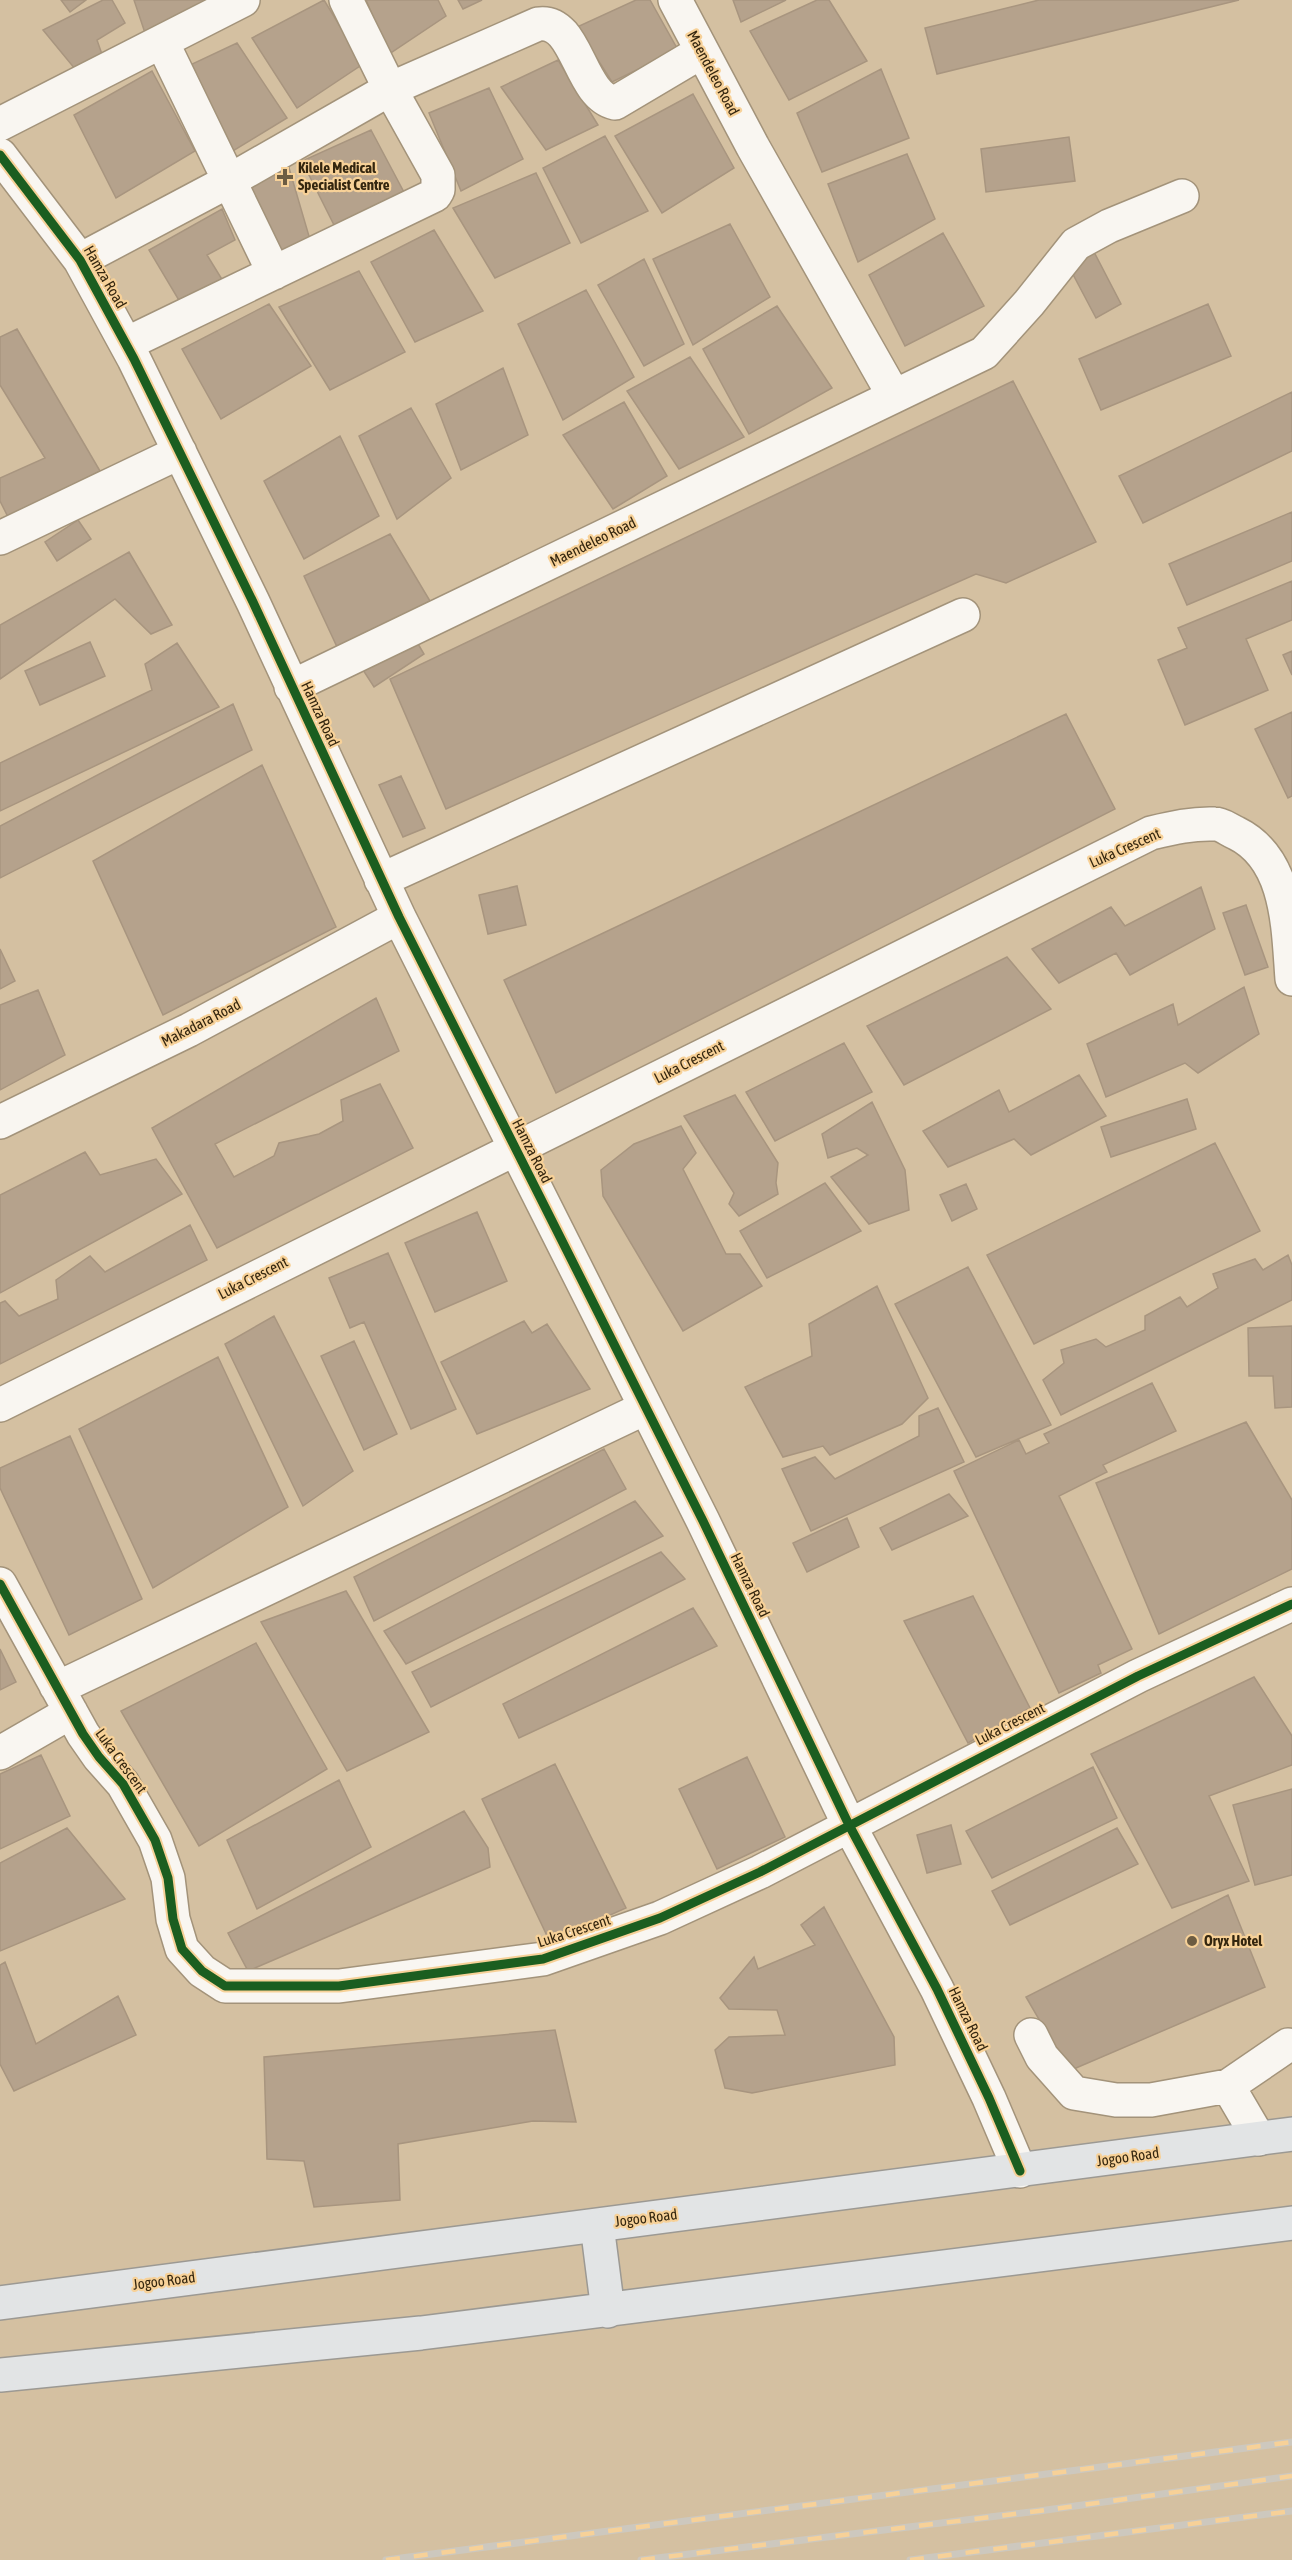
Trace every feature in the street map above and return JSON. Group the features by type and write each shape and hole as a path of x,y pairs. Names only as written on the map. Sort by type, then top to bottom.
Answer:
{"main road":[{"name":"Jogoo Road","path":"0,2303 1292,2134"},
{"path":"0,2375 410,2334 608,2311 1292,2223"},
{"path":"597,2224 608,2311"}],"street":[{"path":"0,124 243,0"},
{"path":"126,345 435,195 438,190 438,175 390,89 346,0"},
{"name":"Maendeleo Road","path":"675,0 701,52 894,396"},
{"path":"80,260 230,182 390,89 538,24 548,23 560,28 596,91 605,101 615,103 701,52"},
{"path":"162,42 274,273"},
{"name":"Hamza Road","path":"0,154 80,260 126,345 253,602 399,917 702,1521 849,1825 937,1989 989,2098 1020,2171"},
{"name":"Maendeleo Road","path":"291,687 984,353 1029,303 1076,244 1109,226 1182,196"},
{"path":"0,538 180,452"},
{"path":"381,880 963,615"},
{"name":"Luka Crescent","path":"0,1405 1151,833 1186,825 1218,824 1246,838 1265,855 1284,878 1292,980"},
{"name":"Makadara Road","path":"0,1122 189,1030 399,917"},
{"path":"0,1753 64,1699 62,1686 645,1408"},
{"name":"Luka Crescent","path":"0,1584 64,1699 99,1757 123,1784 154,1840 168,1878 169,1898 182,1949 202,1971 225,1986 339,1986 543,1959 660,1918 709,1897 1138,1676 1292,1604"},
{"path":"1031,2035 1042,2057 1074,2093 1116,2100 1151,2100 1228,2086 1288,2045"},
{"path":"1228,2086 1259,2139"}],"building":[{"path":"61,0 86,0 70,12"},
{"path":"103,0 112,0 125,23 97,40 104,60 75,69 43,30"},
{"path":"134,0 213,0 145,33"},
{"path":"324,0 363,64 297,108 252,38"},
{"path":"366,0 438,0 446,16 389,54"},
{"path":"458,0 482,0 463,9"},
{"path":"636,0 650,0 678,50 612,82 577,27"},
{"path":"733,0 786,0 741,22"},
{"path":"817,0 829,0 867,61 789,100 750,31"},
{"path":"1039,0 1239,0 937,74 925,28"},
{"path":"237,43 287,118 228,154 190,65"},
{"path":"558,60 598,125 546,150 501,87"},
{"path":"881,69 909,138 822,172 797,113"},
{"path":"152,71 195,151 116,198 74,115"},
{"path":"489,88 523,159 461,191 429,113"},
{"path":"693,94 734,168 662,213 615,136"},
{"path":"371,130 406,196 338,233 302,161"},
{"path":"605,136 648,211 581,243 543,168"},
{"path":"1069,137 1075,181 986,192 981,149"},
{"path":"907,154 935,219 858,262 828,184"},
{"path":"287,161 311,243 274,259 247,179"},
{"path":"536,173 570,243 495,278 453,208"},
{"path":"222,209 235,240 207,255 223,281 180,302 149,250"},
{"path":"730,224 770,297 693,345 653,259"},
{"path":"434,230 483,311 415,342 371,262"},
{"path":"943,233 984,306 905,346 869,275"},
{"path":"1093,250 1121,304 1096,318 1067,263"},
{"path":"644,259 684,344 644,366 598,285"},
{"path":"359,271 405,352 330,390 279,307"},
{"path":"586,290 634,377 563,420 518,324"},
{"path":"269,304 311,366 221,419 182,349"},
{"path":"1208,304 1231,356 1101,410 1079,359"},
{"path":"777,306 832,388 749,434 703,349"},
{"path":"17,329 100,471 8,517 0,501 0,478 45,458 0,385 0,337"},
{"path":"690,357 744,437 679,469 627,391"},
{"path":"503,368 528,435 461,470 436,404"},
{"path":"1013,381 1096,542 1006,583 976,574 446,809 390,679"},
{"path":"1292,392 1292,451 1143,523 1119,476"},
{"path":"624,402 667,476 613,509 563,435"},
{"path":"411,408 451,478 397,519 359,436"},
{"path":"340,436 379,516 304,559 264,481"},
{"path":"1292,512 1292,561 1187,605 1169,564"},
{"path":"78,520 91,539 57,561 45,542"},
{"path":"390,534 430,601 338,649 304,576"},
{"path":"129,552 172,625 151,634 115,599 0,679 0,625"},
{"path":"1292,581 1292,620 1246,639 1268,690 1185,725 1158,660 1187,648 1178,628"},
{"path":"414,637 424,654 374,687 363,670"},
{"path":"90,642 105,676 40,705 25,671"},
{"path":"177,643 219,707 0,811 0,763 152,690 145,664"},
{"path":"1292,651 1292,675 1283,655"},
{"path":"233,704 252,750 0,878 0,826"},
{"path":"1292,712 1292,796 1288,798 1255,729"},
{"path":"1066,714 1115,809 556,1093 504,980"},
{"path":"262,765 336,927 163,1015 93,861"},
{"path":"401,776 425,828 403,837 379,785"},
{"path":"517,886 526,925 488,934 479,895"},
{"path":"1201,887 1215,929 1130,975 1116,953 1059,983 1032,949 1111,907 1125,926"},
{"path":"1246,905 1268,967 1245,975 1223,913"},
{"path":"0,949 15,981 0,989"},
{"path":"1007,957 1051,1009 904,1085 867,1026"},
{"path":"1244,987 1259,1034 1198,1073 1185,1063 1106,1097 1087,1044 1173,1004 1178,1025"},
{"path":"38,990 65,1055 0,1090 0,1005"},
{"path":"376,998 399,1051 215,1144 234,1177 274,1156 279,1143 319,1134 343,1121 341,1100 380,1084 413,1148 217,1248 152,1128"},
{"path":"844,1043 872,1092 775,1141 746,1092"},
{"path":"1079,1075 1106,1116 1031,1155 1014,1139 948,1167 923,1131 999,1090 1009,1112"},
{"path":"735,1095 778,1163 776,1183 778,1194 739,1216 729,1204 734,1193 684,1116"},
{"path":"1187,1099 1196,1129 1111,1157 1101,1127"},
{"path":"872,1102 905,1170 909,1210 869,1224 831,1177 868,1155 857,1148 828,1158 822,1134"},
{"path":"681,1126 696,1153 683,1169 726,1254 740,1254 762,1286 683,1331 603,1196 601,1170 634,1144"},
{"path":"1215,1143 1260,1231 1034,1344 987,1255"},
{"path":"85,1152 100,1175 156,1159 182,1194 0,1293 0,1195"},
{"path":"825,1183 861,1231 767,1278 740,1231"},
{"path":"966,1184 977,1209 952,1221 940,1195"},
{"path":"477,1212 507,1281 435,1312 405,1243"},
{"path":"190,1225 207,1260 0,1364 0,1303 5,1301 19,1316 58,1299 56,1280 90,1256 105,1272"},
{"path":"388,1253 456,1409 411,1429 364,1322 350,1328 329,1278"},
{"path":"1288,1255 1292,1265 1292,1300 1061,1415 1043,1380 1064,1363 1061,1350 1096,1339 1106,1347 1145,1330 1145,1316 1180,1297 1187,1307 1218,1288 1213,1274 1255,1259 1263,1270"},
{"path":"968,1267 1051,1425 976,1457 895,1304"},
{"path":"877,1286 928,1398 902,1424 830,1455 823,1446 783,1457 745,1387 812,1356 809,1324"},
{"path":"274,1316 353,1471 303,1506 225,1344"},
{"path":"524,1321 532,1333 547,1324 590,1389 477,1434 441,1362"},
{"path":"1292,1326 1292,1407 1275,1408 1273,1376 1249,1376 1248,1328"},
{"path":"354,1341 397,1434 364,1450 321,1356"},
{"path":"218,1357 288,1507 153,1588 79,1429"},
{"path":"1152,1383 1176,1431 1103,1465 1107,1472 1059,1496 1132,1649 1098,1665 1101,1673 1059,1693 954,1471 1019,1440 1026,1454 1049,1443 1044,1434"},
{"path":"938,1408 964,1462 811,1531 782,1469 815,1457 835,1479 919,1436 919,1416"},
{"path":"1246,1422 1292,1500 1292,1569 1159,1634 1096,1483"},
{"path":"70,1436 142,1599 69,1635 0,1488 0,1468"},
{"path":"604,1449 626,1489 374,1621 354,1577"},
{"path":"949,1494 968,1516 892,1550 880,1528"},
{"path":"635,1501 663,1536 406,1664 384,1631"},
{"path":"847,1518 859,1547 807,1572 793,1543"},
{"path":"661,1552 685,1579 431,1707 412,1672"},
{"path":"346,1591 429,1732 347,1771 261,1622"},
{"path":"973,1596 1030,1708 968,1743 904,1621"},
{"path":"693,1608 717,1646 519,1738 503,1704"},
{"path":"256,1643 327,1769 199,1846 121,1711"},
{"path":"0,1649 16,1682 0,1690"},
{"path":"1254,1677 1292,1736 1292,1765 1209,1796 1249,1881 1172,1908 1091,1754"},
{"path":"41,1755 70,1816 0,1849 0,1774"},
{"path":"747,1757 785,1837 717,1869 679,1789"},
{"path":"555,1764 626,1908 550,1942 482,1799"},
{"path":"1093,1767 1117,1818 992,1878 966,1831"},
{"path":"339,1780 371,1847 257,1909 227,1840"},
{"path":"1292,1789 1292,1875 1255,1885 1233,1805"},
{"path":"464,1811 488,1848 490,1867 248,1971 228,1933"},
{"path":"951,1825 961,1864 927,1873 917,1835"},
{"path":"67,1828 125,1899 0,1951 0,1863"},
{"path":"1117,1828 1138,1864 1010,1925 992,1891"},
{"name":"Oryx Hotel","path":"1228,1895 1265,1987 1069,2071 1026,1997"},
{"path":"824,1907 894,2037 895,2065 752,2093 725,2088 715,2050 729,2037 785,2035 777,2010 729,2009 720,1998 754,1957 758,1969 815,1945 801,1925"},
{"path":"5,1962 36,2044 118,1996 136,2035 14,2091 0,2064 0,1965"},
{"path":"555,2030 576,2122 533,2121 398,2144 400,2200 314,2207 304,2161 267,2159 264,2057"}],"railway":[{"path":"386,2560 1292,2442"},
{"path":"641,2560 1039,2511 1292,2476"},
{"path":"910,2560 1292,2511"}],"cycle path":[{"path":"0,155 80,260 134,359 253,602 399,917 703,1521 849,1825 937,1989 989,2098 1020,2171"},
{"path":"0,1584 83,1734 99,1757 123,1784 155,1840 168,1878 173,1919 182,1949 202,1971 225,1986 339,1986 543,1959 660,1918 760,1872 1138,1676 1292,1604"}],"place":[{"name":"Kilele Medical Specialist Centre","path":"285,177"},
{"name":"Oryx Hotel","path":"1192,1941"}]}
